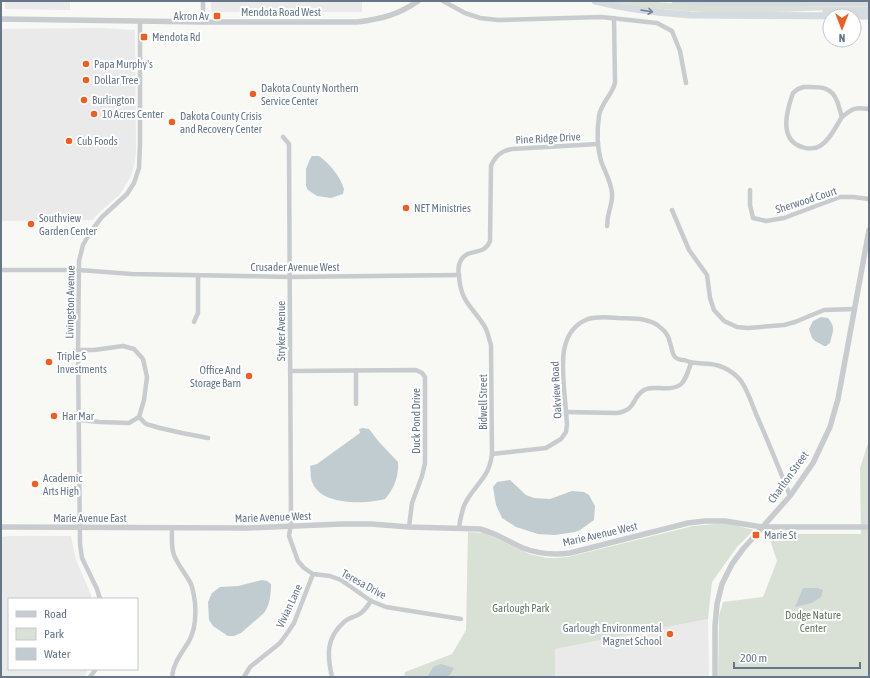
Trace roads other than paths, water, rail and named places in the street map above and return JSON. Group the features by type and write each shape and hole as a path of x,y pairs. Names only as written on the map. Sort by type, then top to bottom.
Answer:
{"highway":[{"path":"595,1 625,7 701,15 869,16"},
{"path":"675,1 869,3"},
{"path":"768,15 801,12 869,10"}],"street":[{"path":"203,1 203,22"},
{"name":"Mendota Road West","path":"1,19 140,22 357,22 379,19 395,14 418,1"},
{"path":"443,1 465,13 480,18 498,20 601,17 657,23 672,31 680,51 686,83"},
{"path":"607,226 612,193 610,182 601,161 598,144 600,111 612,90 614,83 614,18"},
{"name":"Livingston Avenue","path":"100,598 82,558 79,528 79,261 83,245 91,231 102,217 127,194 134,183 139,168 140,22"},
{"path":"842,116 835,95 829,90 822,87 804,87 798,89 793,93 786,124 789,138 795,144 803,148 812,149 819,147 826,141 842,116 852,109 869,109"},
{"name":"Stryker Avenue","path":"283,137 289,144 291,526"},
{"name":"Pine Ridge Drive","path":"459,275 460,263 464,257 470,253 484,250 489,243 491,166 499,150 512,148 598,144"},
{"name":"Sherwood Court","path":"750,190 750,205 753,218 766,221 784,218 840,197 869,199"},
{"path":"672,210 689,250 707,275 710,298 714,310 724,321 737,328 748,328 789,324 824,310 854,309"},
{"name":"Charlton Street","path":"715,677 715,626 717,604 722,584 732,564 743,548 790,496 813,463 830,427 838,398 869,230"},
{"name":"Crusader Avenue West","path":"1,270 79,270 132,274 290,277 459,275"},
{"path":"194,322 198,313 198,275"},
{"name":"Bidwell Street","path":"459,275 460,288 464,298 485,328 491,345 492,454 486,474 464,505 459,528"},
{"name":"Oakview Road","path":"492,454 546,448 561,439 566,432 567,424 562,365 564,349 568,338 580,323 588,319 605,316 645,320 653,322 661,327 667,334 672,352 676,358 691,363 721,366 732,372 741,381 790,496"},
{"path":"78,350 94,350 123,346 134,349 143,359 147,377 144,400 139,417 129,423 79,420"},
{"path":"566,412 624,412 632,407 639,394 645,389 651,387 670,389 680,386 685,380 691,363"},
{"name":"Duck Pond Drive","path":"290,370 416,370 422,373 425,377 425,463 412,503 409,527"},
{"path":"356,370 356,404"},
{"path":"139,417 146,424 208,438"},
{"name":"Marie Avenue West","path":"172,528 247,528 370,524 409,527 480,529 491,532 530,551 554,554 570,553 698,522 725,521 762,527 869,528"},
{"path":"291,526 289,536 298,561 304,568 313,574"},
{"name":"Marie Avenue East","path":"1,528 172,528"},
{"path":"172,528 174,555 191,584 195,602 195,620 189,641 177,659 172,677"},
{"name":"Teresa Drive","path":"313,574 330,576 341,580 371,601 386,607 461,618"},
{"name":"Vivian Lane","path":"244,677 250,667 280,643 288,632 294,623 313,574"},
{"path":"332,677 329,661 331,639 336,630 345,621 360,613 371,601"}],"water":[{"path":"312,156 319,156 334,171 340,179 344,189 343,194 331,198 317,196 308,190 306,186 306,169"},
{"path":"821,317 828,318 833,327 830,343 826,346 812,338 809,329 813,321"},
{"path":"359,429 369,429 398,462 397,477 391,491 385,499 377,501 346,502 335,500 318,491 312,482 310,466 317,464 360,433"},
{"path":"510,480 526,495 534,498 550,499 572,491 584,492 589,495 595,506 594,520 575,532 555,535 538,534 516,527 502,518 496,505 493,487 497,482"},
{"path":"262,580 271,584 270,599 264,613 241,633 234,636 228,636 213,626 209,620 208,602 212,593 220,587 238,586"},
{"path":"803,588 817,588 823,590 821,597 812,603 795,607"},
{"path":"441,664 454,668 450,675 445,677 427,677 433,667"}],"place":[{"name":"Akron Av","path":"217,16"},
{"name":"Mendota Rd","path":"144,37"},
{"name":"Papa Murphy's","path":"86,64"},
{"name":"Dollar Tree","path":"86,80"},
{"name":"Dakota County Northern Service Center","path":"253,94"},
{"name":"Burlington","path":"84,100"},
{"name":"10 Acres Center","path":"94,114"},
{"name":"Dakota County Crisis and Recovery Center","path":"172,122"},
{"name":"Cub Foods","path":"69,141"},
{"name":"NET Ministries","path":"406,208"},
{"name":"Southview Garden Center","path":"31,224"},
{"name":"Triple S Investments","path":"49,362"},
{"name":"Office And Storage Barn","path":"249,376"},
{"name":"Har Mar","path":"54,416"},
{"name":"Academic Arts High","path":"35,484"},
{"name":"Marie St","path":"756,535"},
{"name":"Garlough Environmental Magnet School","path":"670,634"}],"park label":[{"name":"Garlough Park","path":"521,608"},
{"name":"Dodge Nature Center","path":"813,621"}]}
